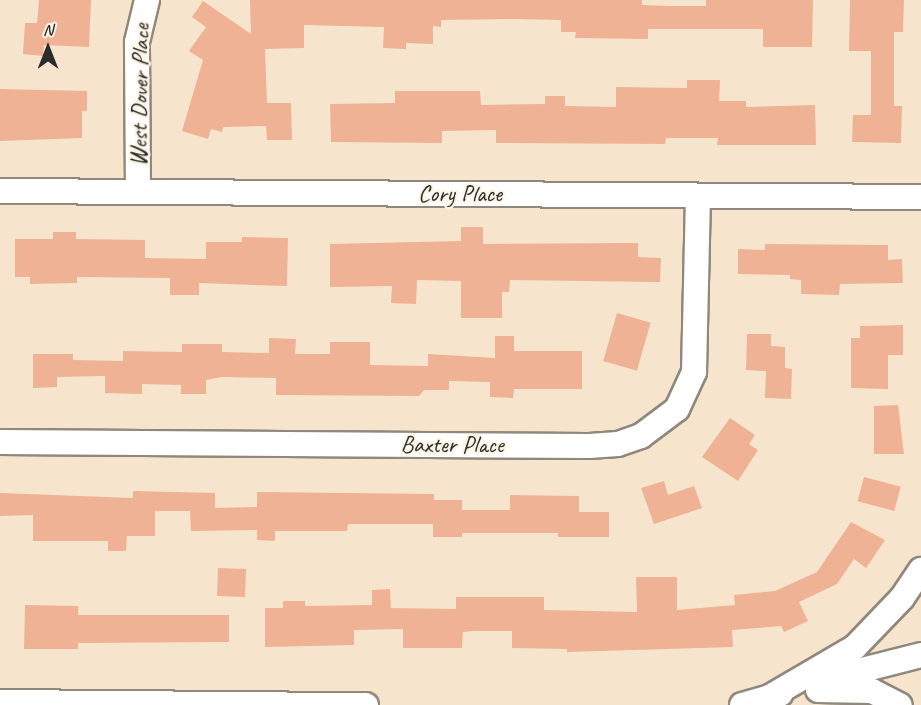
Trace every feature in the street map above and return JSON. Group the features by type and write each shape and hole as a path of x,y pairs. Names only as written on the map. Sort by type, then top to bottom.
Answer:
{"street":[{"name":"West Dover Place","path":"138,192 137,42 147,0"},
{"name":"Cory Place","path":"0,191 921,197"},
{"name":"Baxter Place","path":"0,442 589,446 618,444 641,436 676,409 694,372 698,196"},
{"path":"766,699 855,647 902,598 921,570"},
{"path":"742,705 868,666 921,655"},
{"path":"766,699 832,688 872,691 900,705"},
{"path":"0,702 366,705"}],"building":[{"path":"39,0 91,0 89,47 44,45 43,56 23,54 25,23 37,23"},
{"path":"250,0 642,0 642,5 706,6 706,0 813,0 812,47 763,47 763,29 648,29 648,39 575,38 576,32 561,32 561,20 516,19 441,20 441,27 433,26 433,44 406,43 406,49 383,48 384,27 304,25 304,48 265,49 267,103 291,103 292,140 267,140 266,126 223,127 222,132 211,129 208,139 182,131 203,60 189,51 206,27 192,17 203,1 251,34"},
{"path":"850,0 904,0 903,32 894,32 894,106 902,106 901,143 852,142 853,115 871,115 871,51 849,51"},
{"path":"687,80 720,80 719,101 746,101 746,107 815,105 816,145 717,145 718,138 666,138 665,144 496,143 496,130 442,131 442,143 331,142 330,104 395,103 395,91 480,91 481,105 545,104 545,96 565,96 565,106 616,107 616,87 687,88"},
{"path":"0,89 87,91 87,111 82,111 82,138 0,141"},
{"path":"461,227 483,227 483,244 638,243 638,257 661,258 660,282 510,280 509,292 502,292 502,318 461,318 461,281 417,280 416,304 391,303 392,286 330,287 330,244 461,241"},
{"path":"53,232 76,232 76,239 145,240 145,258 206,259 206,242 242,242 242,237 288,238 287,286 199,283 199,295 170,295 170,278 77,277 77,283 30,284 30,277 15,277 15,239 53,239"},
{"path":"765,244 888,245 888,260 902,259 903,283 840,284 839,295 801,294 801,280 790,279 790,275 738,274 738,249 765,250"},
{"path":"617,313 651,323 637,371 603,361"},
{"path":"903,325 903,355 888,355 888,389 851,388 851,338 860,338 860,326"},
{"path":"747,334 771,334 771,346 785,347 785,368 792,369 791,399 765,398 766,371 746,370"},
{"path":"495,336 514,336 514,351 582,351 582,389 514,389 513,398 490,397 490,382 449,381 449,390 424,390 419,396 276,395 276,378 222,377 206,380 206,394 181,394 181,385 142,384 142,394 105,393 105,376 57,377 57,387 33,388 33,354 73,354 73,360 123,361 123,351 182,352 182,344 222,344 222,352 269,353 269,338 296,339 295,354 330,354 330,342 370,342 370,365 428,366 428,354 495,358"},
{"path":"898,405 904,454 874,454 874,406"},
{"path":"730,418 755,435 749,444 758,450 738,481 702,457"},
{"path":"864,477 901,487 894,511 858,501"},
{"path":"664,481 668,495 694,486 702,508 654,524 641,488"},
{"path":"133,491 215,493 215,508 257,507 257,492 434,494 434,500 462,500 462,510 510,510 510,495 579,496 579,512 609,512 609,537 558,537 558,533 462,533 462,537 433,537 433,524 348,524 347,531 275,531 275,541 257,540 257,530 191,531 190,511 155,511 155,536 127,536 126,551 108,551 108,541 33,541 33,515 0,516 0,493 133,498"},
{"path":"851,522 885,540 866,568 854,559 837,584 799,602 808,621 784,632 781,626 732,630 733,647 567,652 567,649 512,648 512,631 472,631 463,632 462,648 403,648 403,629 354,630 354,645 265,647 265,608 283,608 283,601 305,601 305,606 372,605 372,590 390,589 391,608 456,609 456,597 544,597 544,610 637,612 636,577 677,577 677,610 735,605 734,595 775,591 817,572"},
{"path":"218,568 246,569 245,597 217,596"},
{"path":"25,605 78,606 78,615 229,615 229,642 78,643 78,649 24,649"}]}
